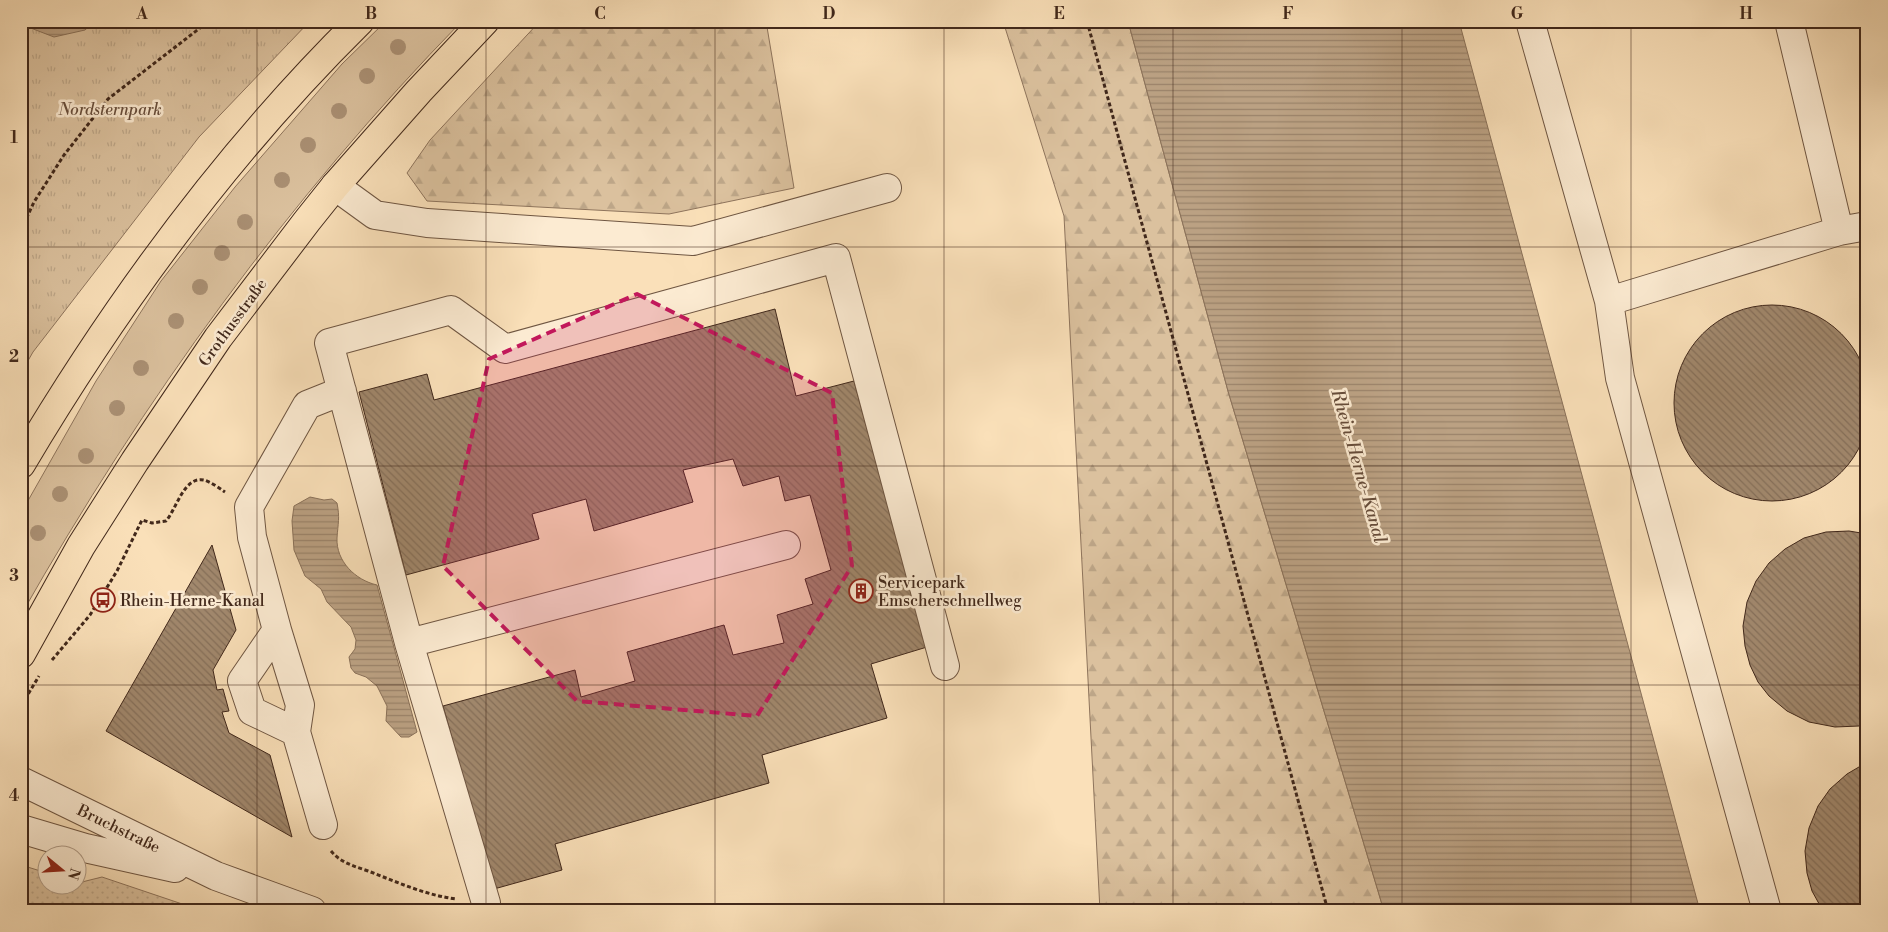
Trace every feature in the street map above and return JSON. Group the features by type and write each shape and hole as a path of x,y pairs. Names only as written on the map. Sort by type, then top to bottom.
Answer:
{"main road":[{"path":"21,464 79,370 142,277 220,174 331,50 360,21"},
{"name":"Grothusstraße","path":"21,654 81,546 135,461 218,338 335,186 419,91 485,21"}],"street":[{"path":"1530,21 1609,302 1620,378 1768,911"},
{"path":"1789,21 1840,232"},
{"path":"335,186 375,215 384,217 427,223 693,240 887,188"},
{"path":"1609,302 1840,232 1867,226"},
{"path":"483,899 409,644 329,343 451,310 506,349 836,258 945,666"},
{"path":"323,824 296,732 300,704 277,630 252,537 249,507 307,405 342,391"},
{"path":"409,644 786,545"},
{"path":"277,630 242,681 252,711 296,732"},
{"name":"Bruchstraße","path":"21,781 216,876 312,911"},
{"name":"Bruchstraße","path":"21,829 85,848 216,876"}],"path":[{"path":"21,230 34,202 64,155 108,99 210,21"},
{"path":"1087,21 1328,911"},
{"path":"46,667 90,615 117,571 142,520 152,523 166,521 173,513 186,486 197,479 206,480 226,492"},
{"path":"21,750 25,742 27,696 40,674"},
{"path":"21,696 27,696"},
{"path":"323,824 329,849 335,857 346,864 406,887 445,897 483,899"}],"highlighted area":[{"path":"637,294 832,393 852,566 757,716 577,701 443,566 489,359"}],"green space":[{"name":"Nordsternpark","path":"21,21 310,21 199,137 33,352 21,373"},
{"path":"386,21 462,21 337,158 222,304 117,456 21,615 21,513 96,381 161,281 235,187 342,64"},
{"path":"540,21 766,21 794,188 669,214 427,201 407,173 430,140"},
{"path":"1003,21 1128,21 1228,391 1384,911 1100,911 1064,216"},
{"path":"21,865 38,870 38,894 88,894 88,880 102,877 203,911 21,911"}],"water":[{"path":"21,21 95,21 85,30 54,37 28,27"},
{"path":"1128,21 1459,21 1700,911 1384,911 1228,391"},
{"path":"310,497 324,500 332,499 337,503 339,517 337,538 343,562 361,579 377,585 417,732 409,737 401,737 386,721 387,706 377,686 366,677 355,673 351,668 349,657 355,649 356,640 351,627 327,602 321,589 305,576 294,550 292,521 294,506"}],"building":[{"path":"1772,305 1800,309 1818,317 1834,327 1848,341 1866,375 1870,403 1866,431 1858,449 1848,465 1834,479 1800,497 1772,501 1744,497 1726,489 1710,479 1696,465 1678,431 1674,403 1678,375 1686,357 1696,341 1710,327 1744,309"},
{"name":"Servicepark Emscherschnellweg","path":"775,309 796,396 854,381 927,647 871,664 887,718 762,755 769,783 555,844 562,870 494,889 443,706 575,670 581,697 635,681 627,652 724,625 733,655 784,643 777,615 813,604 805,579 831,570 810,495 785,501 779,476 743,486 733,459 683,470 693,502 594,531 586,499 532,514 539,539 406,575 359,392 427,374 434,400"},
{"path":"1849,531 1867,534 1867,724 1835,727 1809,722 1787,711 1769,696 1758,682 1750,665 1745,646 1743,626 1747,602 1756,581 1769,563 1785,549 1804,538 1826,532"},
{"path":"212,545 236,630 213,670 217,690 223,689 229,711 222,712 229,733 270,755 292,837 106,731"},
{"path":"1867,764 1867,911 1823,911 1812,891 1807,873 1805,851 1809,828 1818,806 1830,789 1847,774"}],"place":[{"name":"Servicepark Emscherschnellweg","path":"861,591"},
{"name":"Rhein-Herne-Kanal","path":"103,600"}]}
